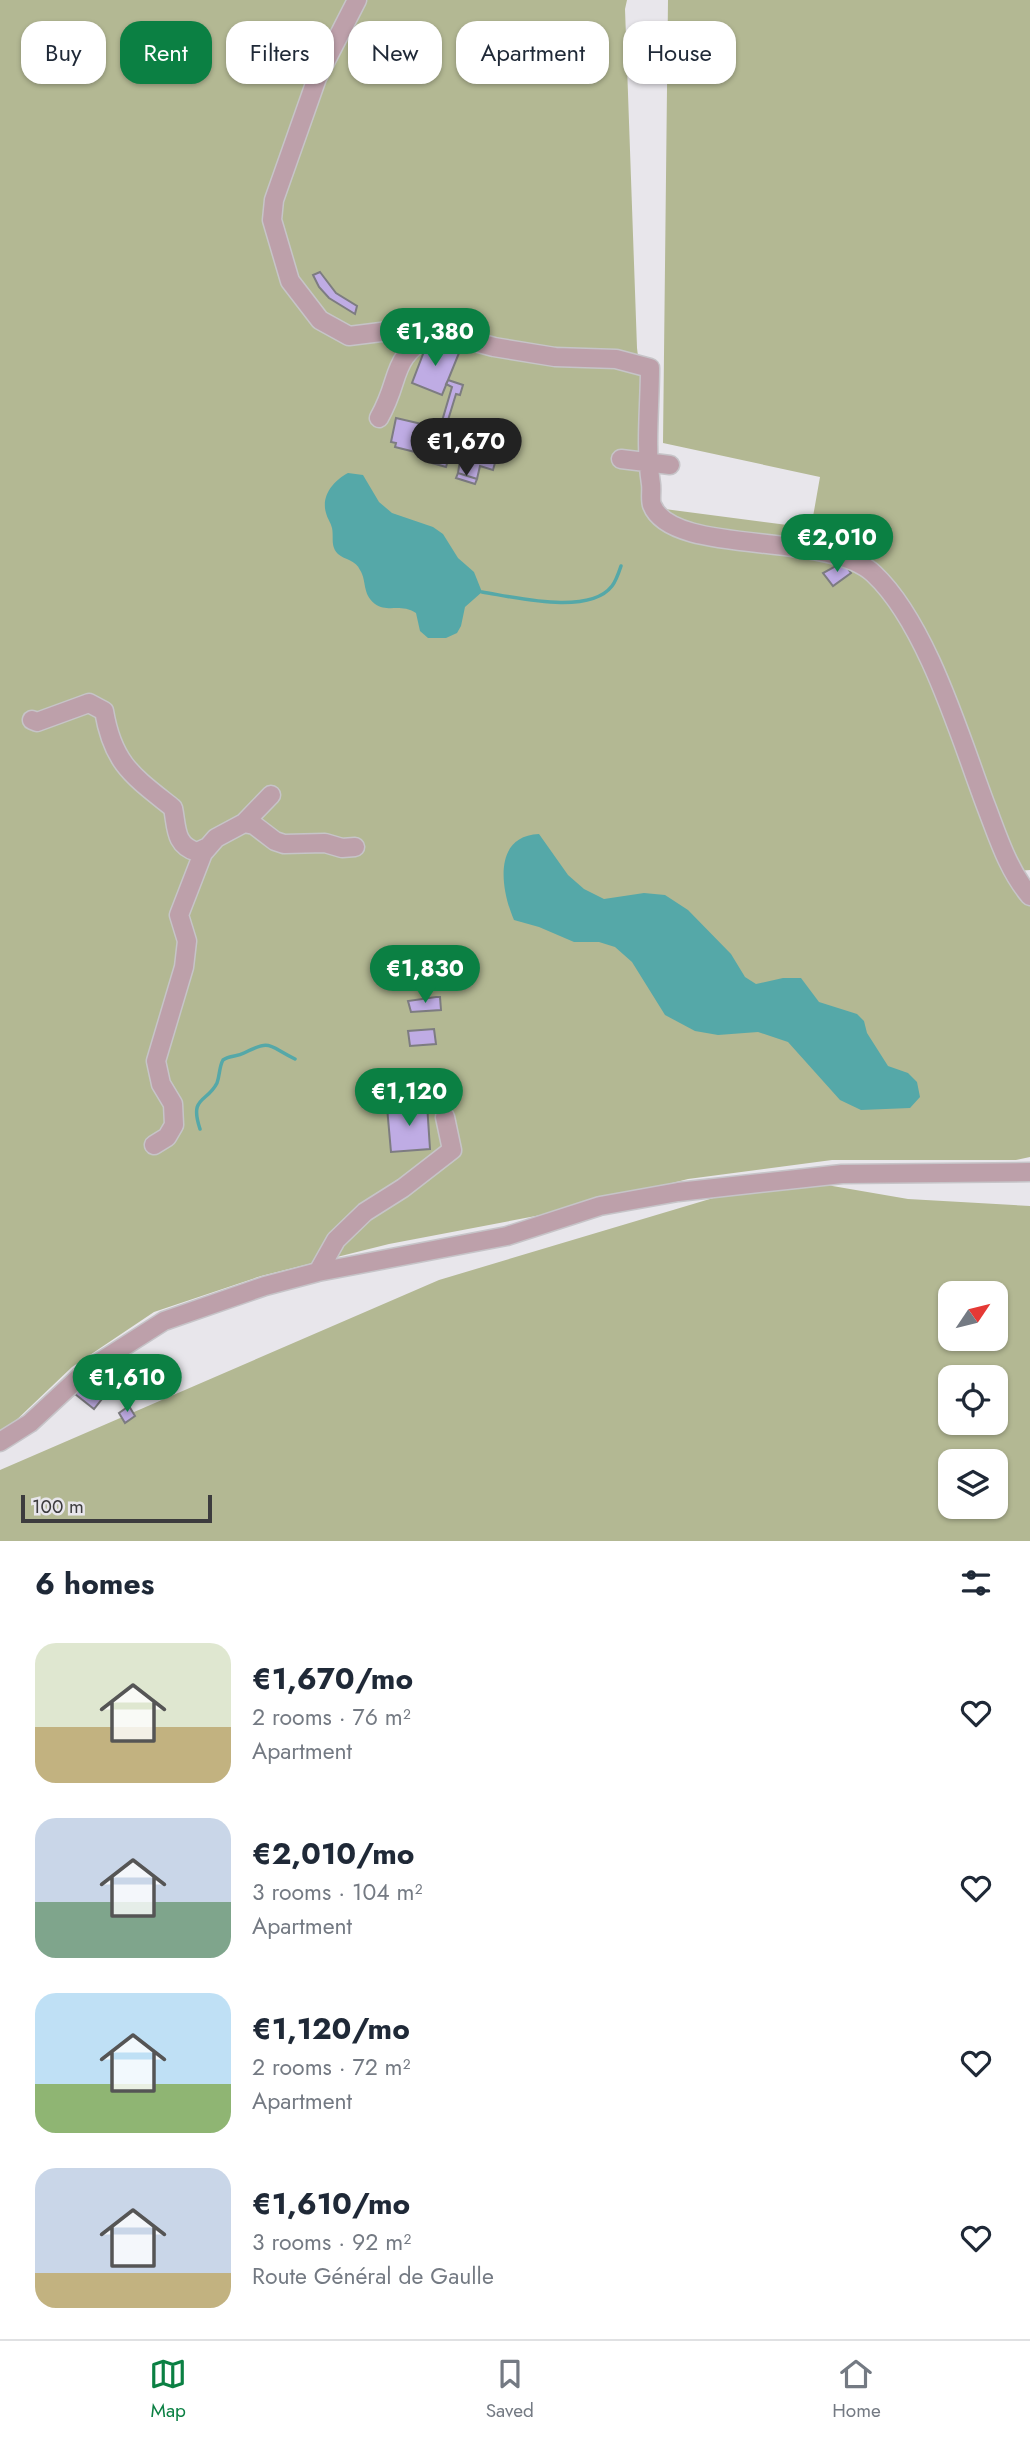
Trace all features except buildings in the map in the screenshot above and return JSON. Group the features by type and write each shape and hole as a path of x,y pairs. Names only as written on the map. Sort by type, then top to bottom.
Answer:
{"street":[{"path":"357,0 317,78 274,200 272,220 290,281 320,320 349,336 405,329 435,331 466,341 555,357 616,359 650,368 646,461 652,505 677,526 692,532 756,544 810,547 838,553 872,571 903,611 936,676 1009,864 1030,896"},
{"path":"379,418 401,360 410,348 435,331"},
{"path":"621,459 670,465"},
{"path":"32,720 37,722 89,703 104,711 114,753 133,774 173,808 176,831 181,843 197,852 208,847 229,829 244,823 271,795"},
{"path":"244,823 254,825 275,841 284,844 326,843 342,848 355,847"},
{"path":"154,1145 166,1137 174,1125 173,1104 161,1084 156,1061 184,967 187,941 179,915 195,869 208,847"},
{"path":"318,1272 336,1240 365,1212 403,1188 452,1150 445,1117"},
{"path":"0,1442 30,1423 87,1370 164,1321 265,1286 318,1272 507,1236 600,1206 678,1192 842,1174 1030,1172"}],"green space":[{"path":"0,0 627,0 625,21 623,21 623,84 628,84 637,348 657,508 811,528 820,477 663,443 667,84 736,84 736,21 668,21 668,0 1030,0 1030,870 1017,871 1030,885 1030,1157 1016,1160 832,1160 688,1179 562,1211 389,1244 261,1276 154,1312 72,1367 8,1428 0,1431"},
{"path":"815,1183 908,1199 1030,1206 1030,1541 0,1541 0,1470 439,1280 730,1193"}],"water":[{"path":"348,473 363,475 379,502 392,513 433,527 443,534 458,558 474,572 482,592 465,607 457,633 446,638 428,638 420,631 416,613 375,604 366,592 358,567 336,551 325,501 333,485"},
{"path":"539,834 568,875 584,889 604,899 644,893 665,895 688,910 731,954 745,977 756,984 783,978 801,978 819,1002 857,1014 864,1021 867,1033 888,1066 908,1073 917,1082 920,1097 910,1108 861,1110 840,1100 788,1042 758,1032 718,1035 695,1031 665,1015 632,962 615,947 599,942 574,942 514,920 504,880 507,854 513,844 524,837"}],"waterway":[{"path":"482,592 550,602 586,600 601,595 612,586 621,566"},
{"path":"200,1129 198,1105 217,1083 223,1060 265,1045 295,1059"}]}
